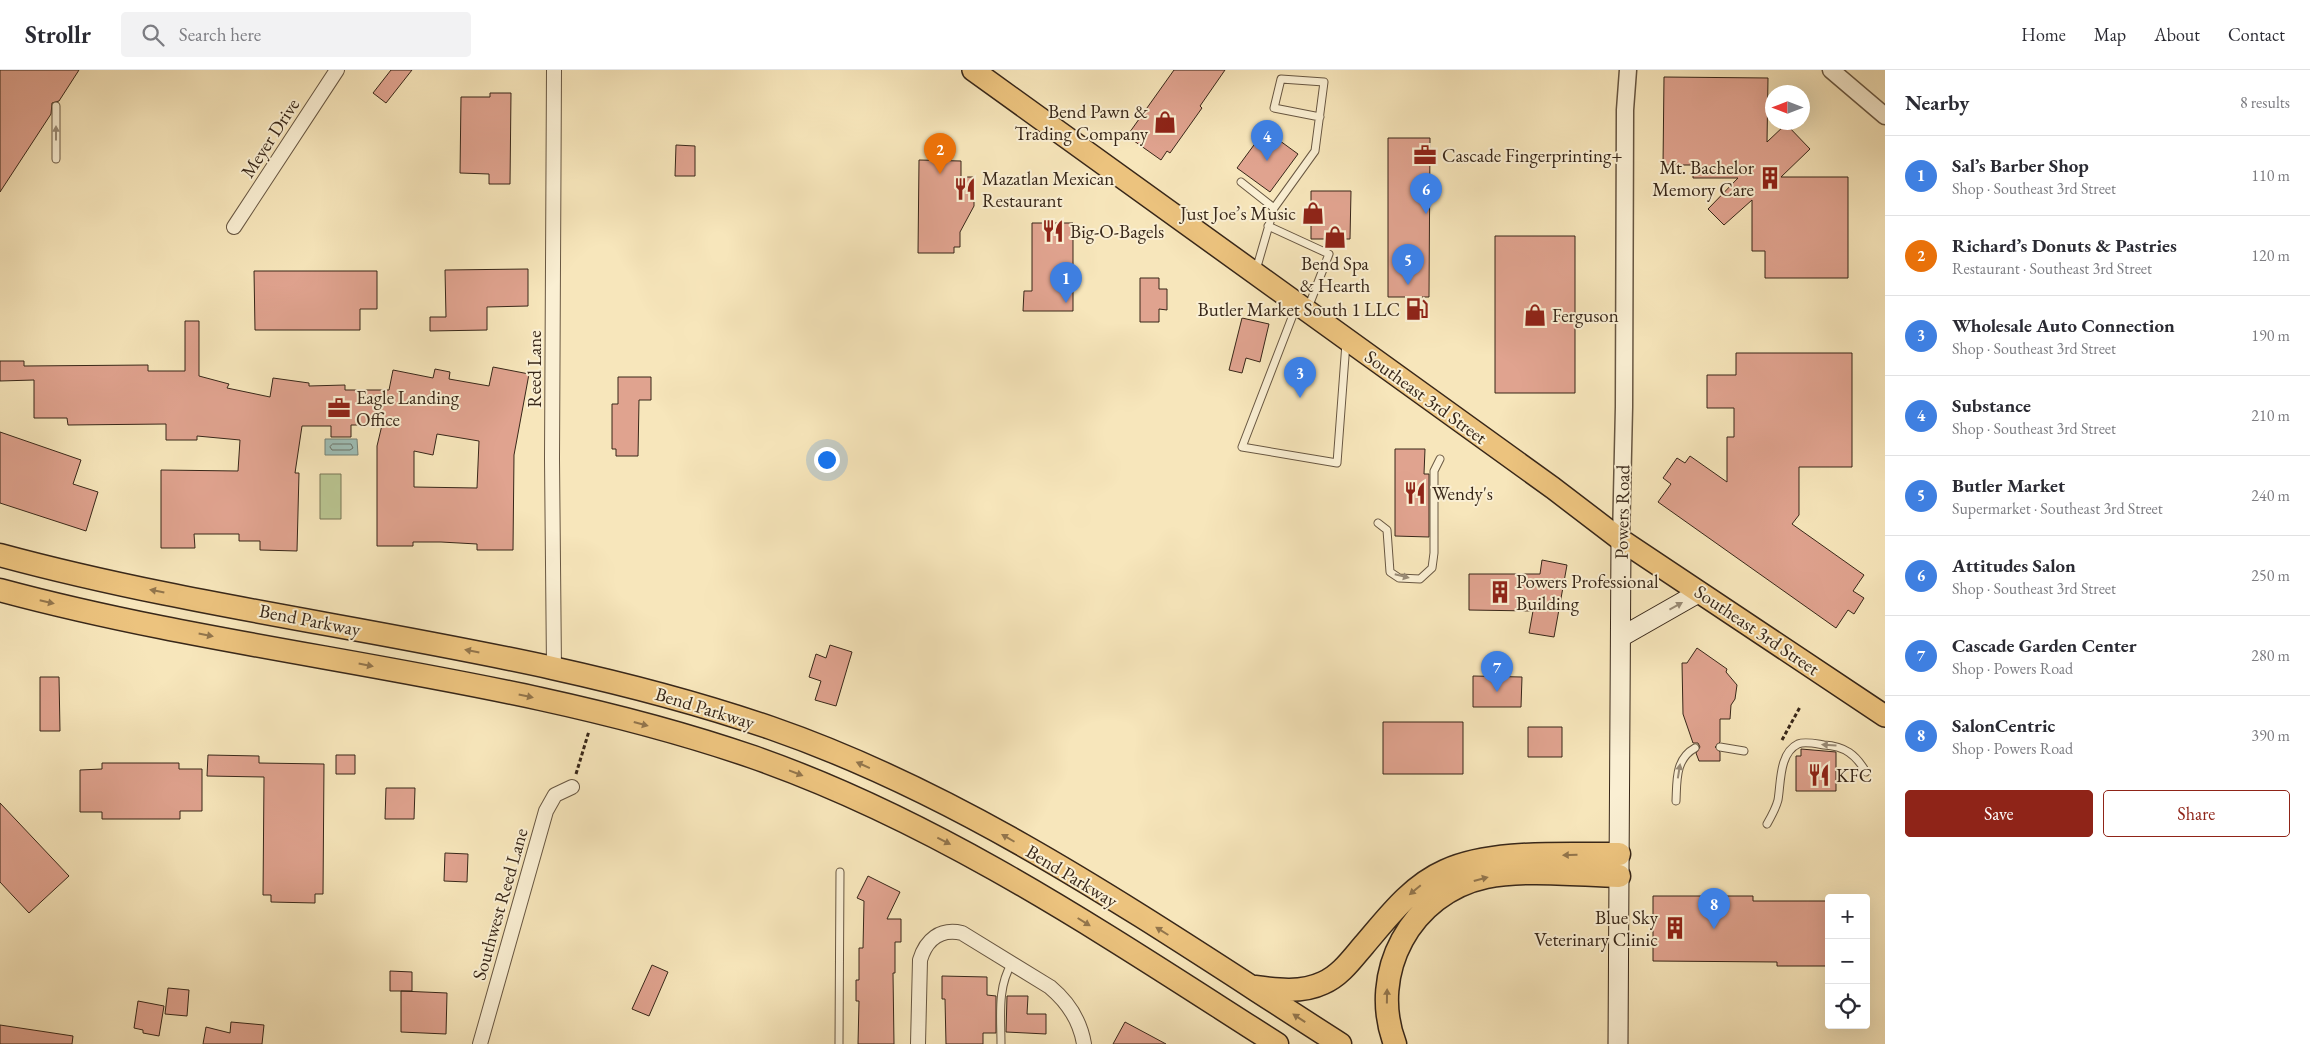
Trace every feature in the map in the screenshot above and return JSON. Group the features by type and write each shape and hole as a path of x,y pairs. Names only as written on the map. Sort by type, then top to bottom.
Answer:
{"highway":[{"name":"Bend Parkway","path":"0,555 119,584 554,668 642,689 795,737 881,773 966,815 1048,861 1340,1044"},
{"name":"Bend Parkway","path":"0,590 110,616 550,702 670,732 752,757 868,803 965,852 1058,906 1277,1044"},
{"path":"1251,987 1298,989 1311,987 1329,980 1345,966 1409,895 1430,879 1453,867 1479,860 1504,857 1618,865"},
{"path":"1395,1044 1386,1006 1389,972 1393,957 1404,935 1432,903 1466,883 1496,876 1618,865"}],"main road":[{"name":"Southeast 3rd Street","path":"973,70 1347,339 1621,540 1885,716"},
{"name":"Powers Road","path":"1618,1044 1621,540"},
{"path":"1620,637 1700,592"}],"street":[{"name":"Meyer Drive","path":"234,228 337,70"},
{"name":"Reed Lane","path":"554,70 552,458 554,668"},
{"name":"Powers Road","path":"1621,540 1624,407 1625,110 1628,70"},
{"path":"1831,70 1885,116"},
{"name":"Southwest Reed Lane","path":"480,1044 546,811 555,795 572,787"},
{"path":"918,1044 920,960 923,949 930,940 951,930 962,933 1050,986 1062,997 1074,1013 1082,1032 1084,1044"}],"lane":[{"path":"1255,273 1274,208 1315,151 1320,117 1324,82 1281,79 1274,108 1320,117"},
{"path":"56,106 56,159"},
{"path":"1241,182 1274,208"},
{"path":"1268,226 1329,254 1302,307 1242,446 1337,463 1347,339"},
{"path":"1378,523 1387,530 1390,572 1399,578 1420,579 1432,568 1434,553 1434,471 1440,459"},
{"path":"1767,824 1778,802 1780,778 1786,759 1793,748 1799,743 1837,745 1859,760 1866,772"},
{"path":"1720,747 1744,751"},
{"path":"1676,801 1679,765 1688,752 1695,748"},
{"path":"839,1044 840,872"},
{"path":"1001,1044 1002,989 1005,973 1012,963"}],"path":[{"path":"572,787 589,731"}],"green space":[{"path":"320,474 341,474 341,519 320,519"}],"water":[{"path":"325,439 357,439 358,455 325,455"}],"building":[{"path":"0,70 79,70 59,101 52,103 51,114 0,192"},
{"path":"391,70 412,70 386,103 373,93"},
{"name":"Bend Pawn & Trading Company","path":"1174,70 1225,70 1200,106 1202,108 1170,153 1167,151 1161,160 1127,136"},
{"name":"Mt. Bachelor Memory Care","path":"1664,77 1768,78 1768,85 1765,85 1765,130 1767,130 1767,142 1780,130 1792,130 1810,149 1781,177 1848,177 1848,278 1765,278 1765,251 1752,251 1752,200 1724,225 1708,209 1738,178 1693,178 1693,165 1663,165"},
{"path":"490,93 511,93 510,184 489,184 489,174 460,173 461,97 490,97"},
{"path":"1265,130 1298,154 1270,192 1237,168"},
{"path":"1388,138 1430,138 1429,297 1388,297"},
{"path":"676,145 695,146 695,176 675,176"},
{"path":"919,160 961,161 961,177 974,177 974,206 960,232 960,247 954,247 954,253 918,253"},
{"path":"1311,191 1351,191 1350,239 1311,239"},
{"path":"1032,223 1073,223 1073,311 1023,311 1024,291 1032,291"},
{"name":"Ferguson","path":"1495,236 1575,236 1575,393 1495,393"},
{"path":"528,269 528,306 487,307 487,330 430,331 430,317 446,317 445,270"},
{"path":"254,271 377,271 377,309 360,309 360,330 255,330"},
{"path":"1140,278 1159,278 1159,289 1167,289 1167,310 1159,309 1159,322 1140,322"},
{"path":"1242,318 1269,324 1260,362 1246,358 1242,373 1229,370"},
{"path":"185,321 199,321 199,376 229,384 227,388 270,397 273,378 309,383 309,386 345,385 345,390 389,390 393,370 433,378 435,369 450,372 449,379 489,386 493,367 529,374 514,455 513,550 477,550 477,544 441,542 413,542 413,546 377,546 377,446 382,425 351,425 351,437 331,437 331,426 302,426 295,473 299,473 297,551 260,550 260,541 239,541 239,534 194,534 195,548 161,548 161,470 238,471 240,440 197,436 197,440 166,440 166,424 68,425 67,418 34,418 34,380 0,381 0,361 24,361 24,366 148,365 148,371 185,371","holes":["437,434 479,441 477,488 414,487 414,451 433,455"]},
{"path":"1736,353 1852,353 1852,467 1799,467 1799,515 1792,524 1864,575 1853,591 1864,598 1854,614 1848,610 1836,628 1658,502 1671,484 1663,478 1677,458 1685,463 1690,456 1727,482 1727,437 1734,437 1734,408 1707,408 1707,375 1736,375"},
{"path":"618,377 651,377 651,400 639,400 638,456 616,456 616,449 612,449 612,404 618,404"},
{"path":"0,432 81,460 73,484 98,492 86,531 0,503"},
{"name":"Wendy's","path":"1395,449 1425,449 1424,474 1429,474 1429,537 1395,536"},
{"path":"1542,560 1567,565 1554,637 1529,633 1533,611 1469,610 1469,574 1540,574"},
{"path":"830,645 852,652 836,706 815,700 821,681 809,677 816,654 826,658"},
{"path":"1697,648 1727,669 1726,672 1737,685 1735,699 1731,705 1730,719 1720,719 1720,742 1715,747 1720,752 1720,761 1699,761 1696,753 1700,747 1698,743 1693,743 1683,714 1682,663 1687,663"},
{"path":"1473,676 1522,677 1521,707 1473,707"},
{"path":"40,677 59,677 60,731 40,731"},
{"path":"1383,722 1463,722 1463,774 1383,774"},
{"path":"1528,727 1562,727 1562,757 1528,757"},
{"name":"KFC","path":"1801,749 1836,752 1836,791 1796,791 1796,756 1801,756"},
{"path":"208,755 259,756 259,763 324,764 323,894 315,894 315,903 271,902 271,895 263,895 264,777 207,776"},
{"path":"336,755 355,755 355,774 336,774"},
{"path":"102,763 179,763 179,769 202,769 202,811 180,811 180,819 102,819 102,812 80,812 80,770 102,769"},
{"path":"386,788 415,788 414,819 385,819"},
{"path":"0,803 69,876 29,913 0,882"},
{"path":"445,853 468,854 467,882 444,881"},
{"path":"868,876 900,892 887,919 901,919 901,942 895,942 895,973 893,973 894,1044 858,1044 859,1001 856,1001 856,980 859,980 859,948 863,948 864,901 857,898"},
{"path":"1653,896 1753,896 1753,901 1825,901 1825,966 1777,966 1777,962 1653,961"},
{"path":"652,965 668,972 649,1016 632,1009"},
{"path":"390,971 412,972 412,991 390,991"},
{"path":"942,976 987,977 987,995 996,996 996,1033 983,1033 983,1044 946,1044 945,999 942,999"},
{"path":"168,988 189,990 187,1016 165,1014"},
{"path":"401,991 447,993 446,1034 401,1032"},
{"path":"1007,996 1028,996 1027,1014 1046,1014 1046,1034 1006,1032"},
{"path":"138,1001 164,1006 159,1036 143,1033 143,1030 134,1028"},
{"path":"231,1022 264,1025 262,1044 203,1044 206,1027 230,1033"},
{"path":"1125,1022 1166,1044 1113,1044"},
{"path":"0,1025 73,1036 72,1044 0,1044"}],"place":[{"name":"Bend Pawn & Trading Company","path":"1165,122"},
{"name":"Cascade Fingerprinting+","path":"1425,155"},
{"name":"Substance","path":"1267,161"},
{"name":"Richard’s Donuts & Pastries","path":"940,174"},
{"name":"Mt. Bachelor Memory Care","path":"1770,178"},
{"name":"Mazatlan Mexican Restaurant","path":"965,189"},
{"name":"Just Joe’s Music","path":"1313,213"},
{"name":"Attitudes Salon","path":"1426,214"},
{"name":"Big-O-Bagels","path":"1053,231"},
{"name":"Bend Spa & Hearth","path":"1335,237"},
{"name":"Butler Market","path":"1408,285"},
{"name":"Sal’s Barber Shop","path":"1066,303"},
{"name":"Butler Market South 1 LLC","path":"1417,309"},
{"name":"Ferguson","path":"1535,315"},
{"name":"Wholesale Auto Connection","path":"1300,398"},
{"name":"Eagle Landing Office","path":"339,408"},
{"name":"Wendy's","path":"1415,493"},
{"name":"Powers Professional Building","path":"1500,592"},
{"name":"Cascade Garden Center","path":"1497,692"},
{"name":"KFC","path":"1819,775"},
{"name":"Blue Sky Veterinary Clinic","path":"1675,928"},
{"name":"SalonCentric","path":"1714,929"}]}
